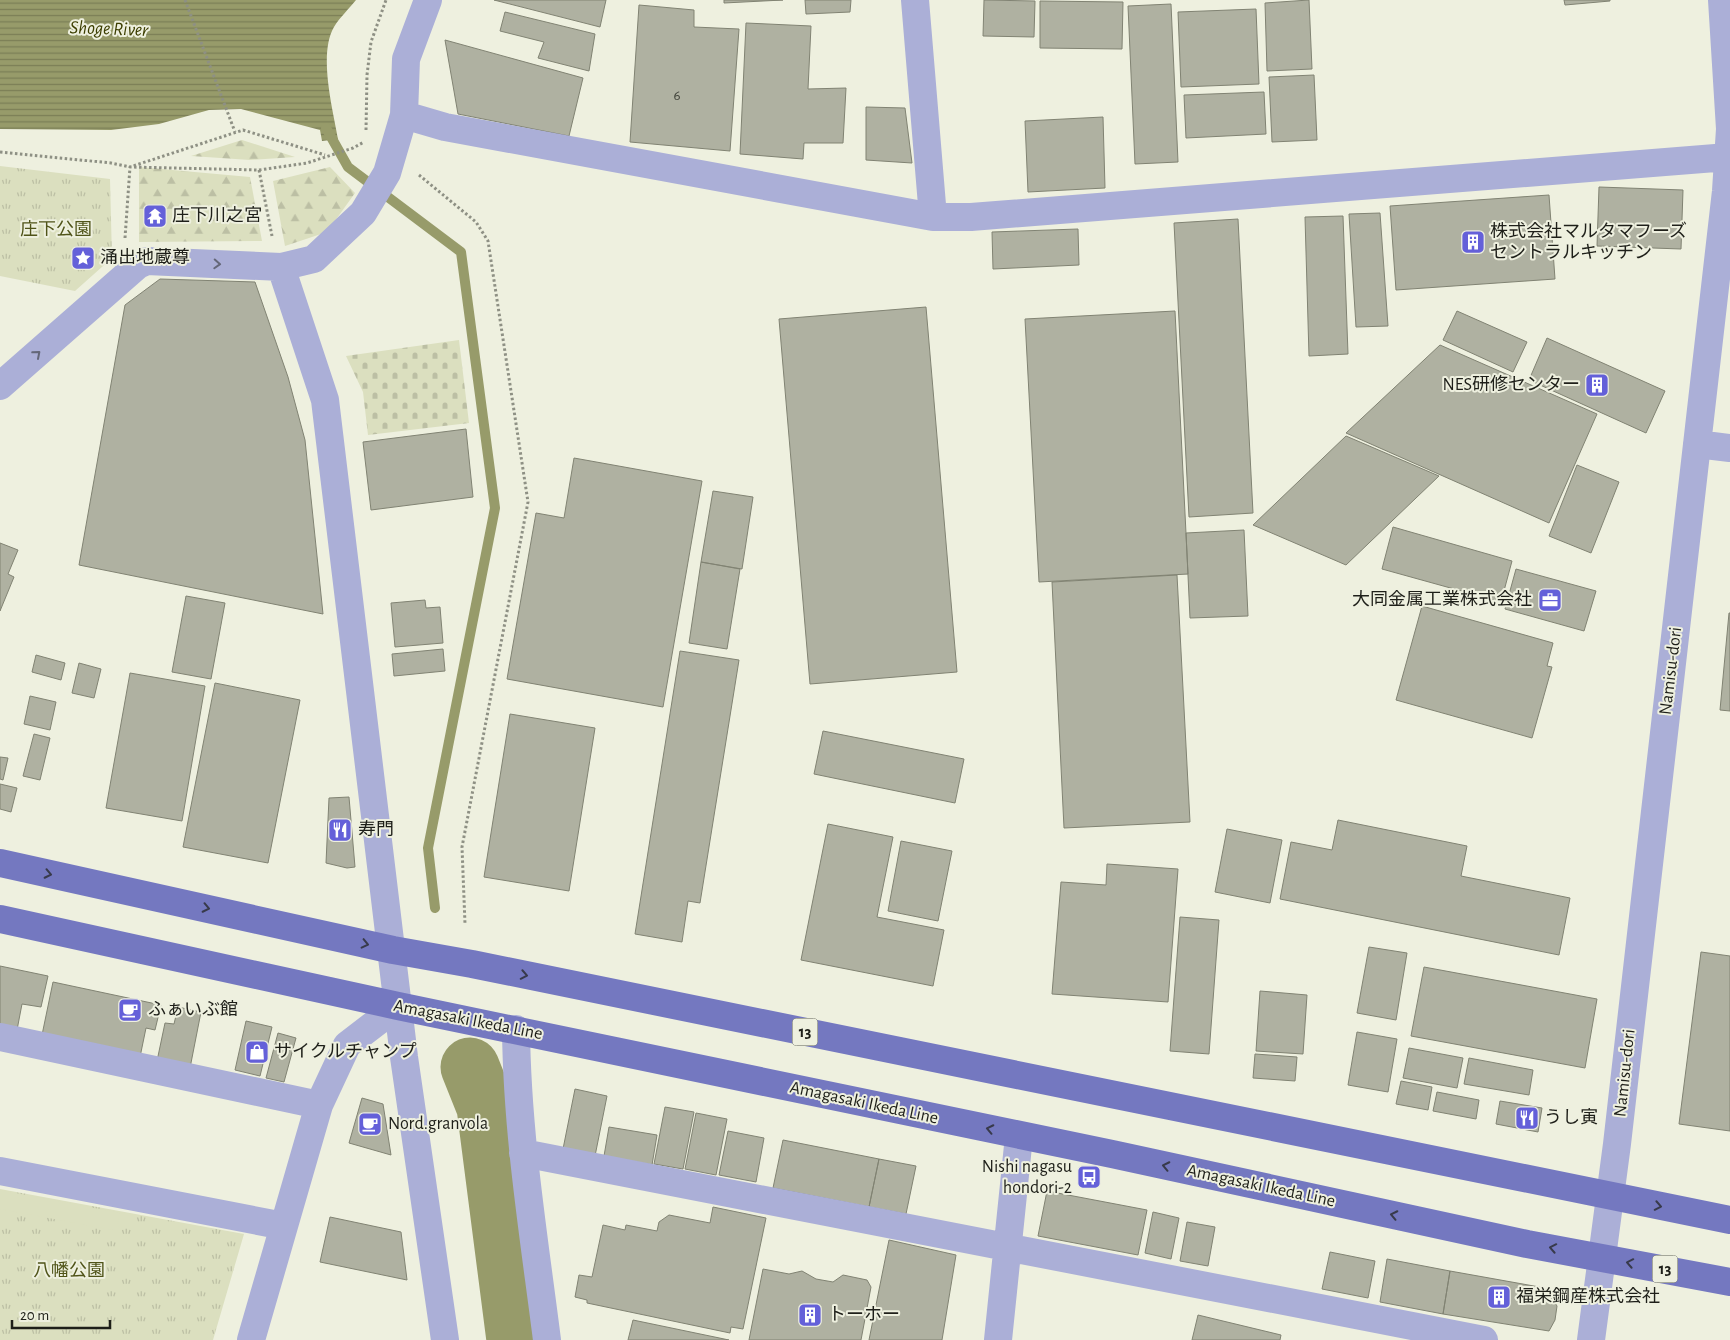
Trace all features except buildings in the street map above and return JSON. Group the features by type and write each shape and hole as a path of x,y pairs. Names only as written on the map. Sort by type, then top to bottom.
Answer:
{"main road":[{"name":"13","path":"0,864 393,950 472,964 1730,1220"},
{"name":"Amagasaki Ikeda Line","path":"0,919 398,1006 516,1029 1600,1257 1730,1282"}],"street":[{"path":"0,386 138,265 147,261 281,267 314,259 363,214 384,180 393,156 404,115 406,59 428,0"},
{"path":"915,0 932,217"},
{"name":"Namisu-dori","path":"1591,1340 1600,1257 1610,1196 1726,192 1730,129 1722,0"},
{"path":"404,115 445,127 932,217 971,217 1728,157"},
{"path":"281,267 325,400 393,950 398,1006 445,1340"},
{"path":"1697,444 1730,448"},
{"path":"251,1340 319,1105 347,1045 398,1006"},
{"path":"516,1029 523,1153 547,1340"},
{"path":"0,1037 319,1105"},
{"path":"998,1340 1019,1136"},
{"path":"523,1153 1484,1340"},
{"path":"0,1171 284,1226"}],"path":[{"path":"185,0 235,132"},
{"path":"366,131 367,75 371,42 386,0"},
{"path":"130,168 243,130 325,156"},
{"path":"0,152 111,163 130,168 259,170 307,162 353,148 366,141"},
{"path":"130,168 124,243 138,265"},
{"path":"412,169 476,222 488,241 528,502 462,847 465,924"},
{"path":"259,170 272,237 281,267"}],"green space":[{"path":"242,140 295,157 250,160 191,156"},
{"name":"庄下公園","path":"0,166 110,179 112,258 75,291 0,276"},
{"path":"139,167 250,177 262,241 139,242"},
{"path":"330,167 355,193 327,232 285,246 273,181"},
{"path":"459,340 469,423 368,435 363,392 346,356"},
{"name":"八幡公園","path":"0,1189 244,1234 213,1340 0,1340"},
{"path":"0,1190 120,1213 117,1227 113,1230 0,1209"}],"water":[{"name":"Shoge River","path":"0,0 356,0 334,27 329,38 327,52 330,98 338,139 322,141 320,130 241,109 209,110 159,124 111,130 0,129"}],"waterway":[{"path":"326,128 348,167 461,252 495,508 428,848 435,908"},
{"path":"470,1067 486,1107 516,1340"}],"place":[{"name":"庄下川之宮","path":"155,216"},
{"name":"株式会社マルタマフーズ セントラルキッチン","path":"1473,242"},
{"name":"涌出地蔵尊","path":"83,258"},
{"name":"NES研修センター","path":"1597,385"},
{"name":"大同金属工業株式会社","path":"1550,600"},
{"name":"寿門","path":"340,830"},
{"name":"ふぁいぶ館","path":"130,1010"},
{"name":"サイクルチャンプ","path":"257,1052"},
{"name":"うし寅","path":"1527,1118"},
{"name":"Nord.granvola","path":"370,1124"},
{"name":"Nishi nagasu hondori-2","path":"1089,1177"},
{"name":"福栄鋼産株式会社","path":"1499,1297"},
{"name":"トーホー","path":"810,1315"}]}
